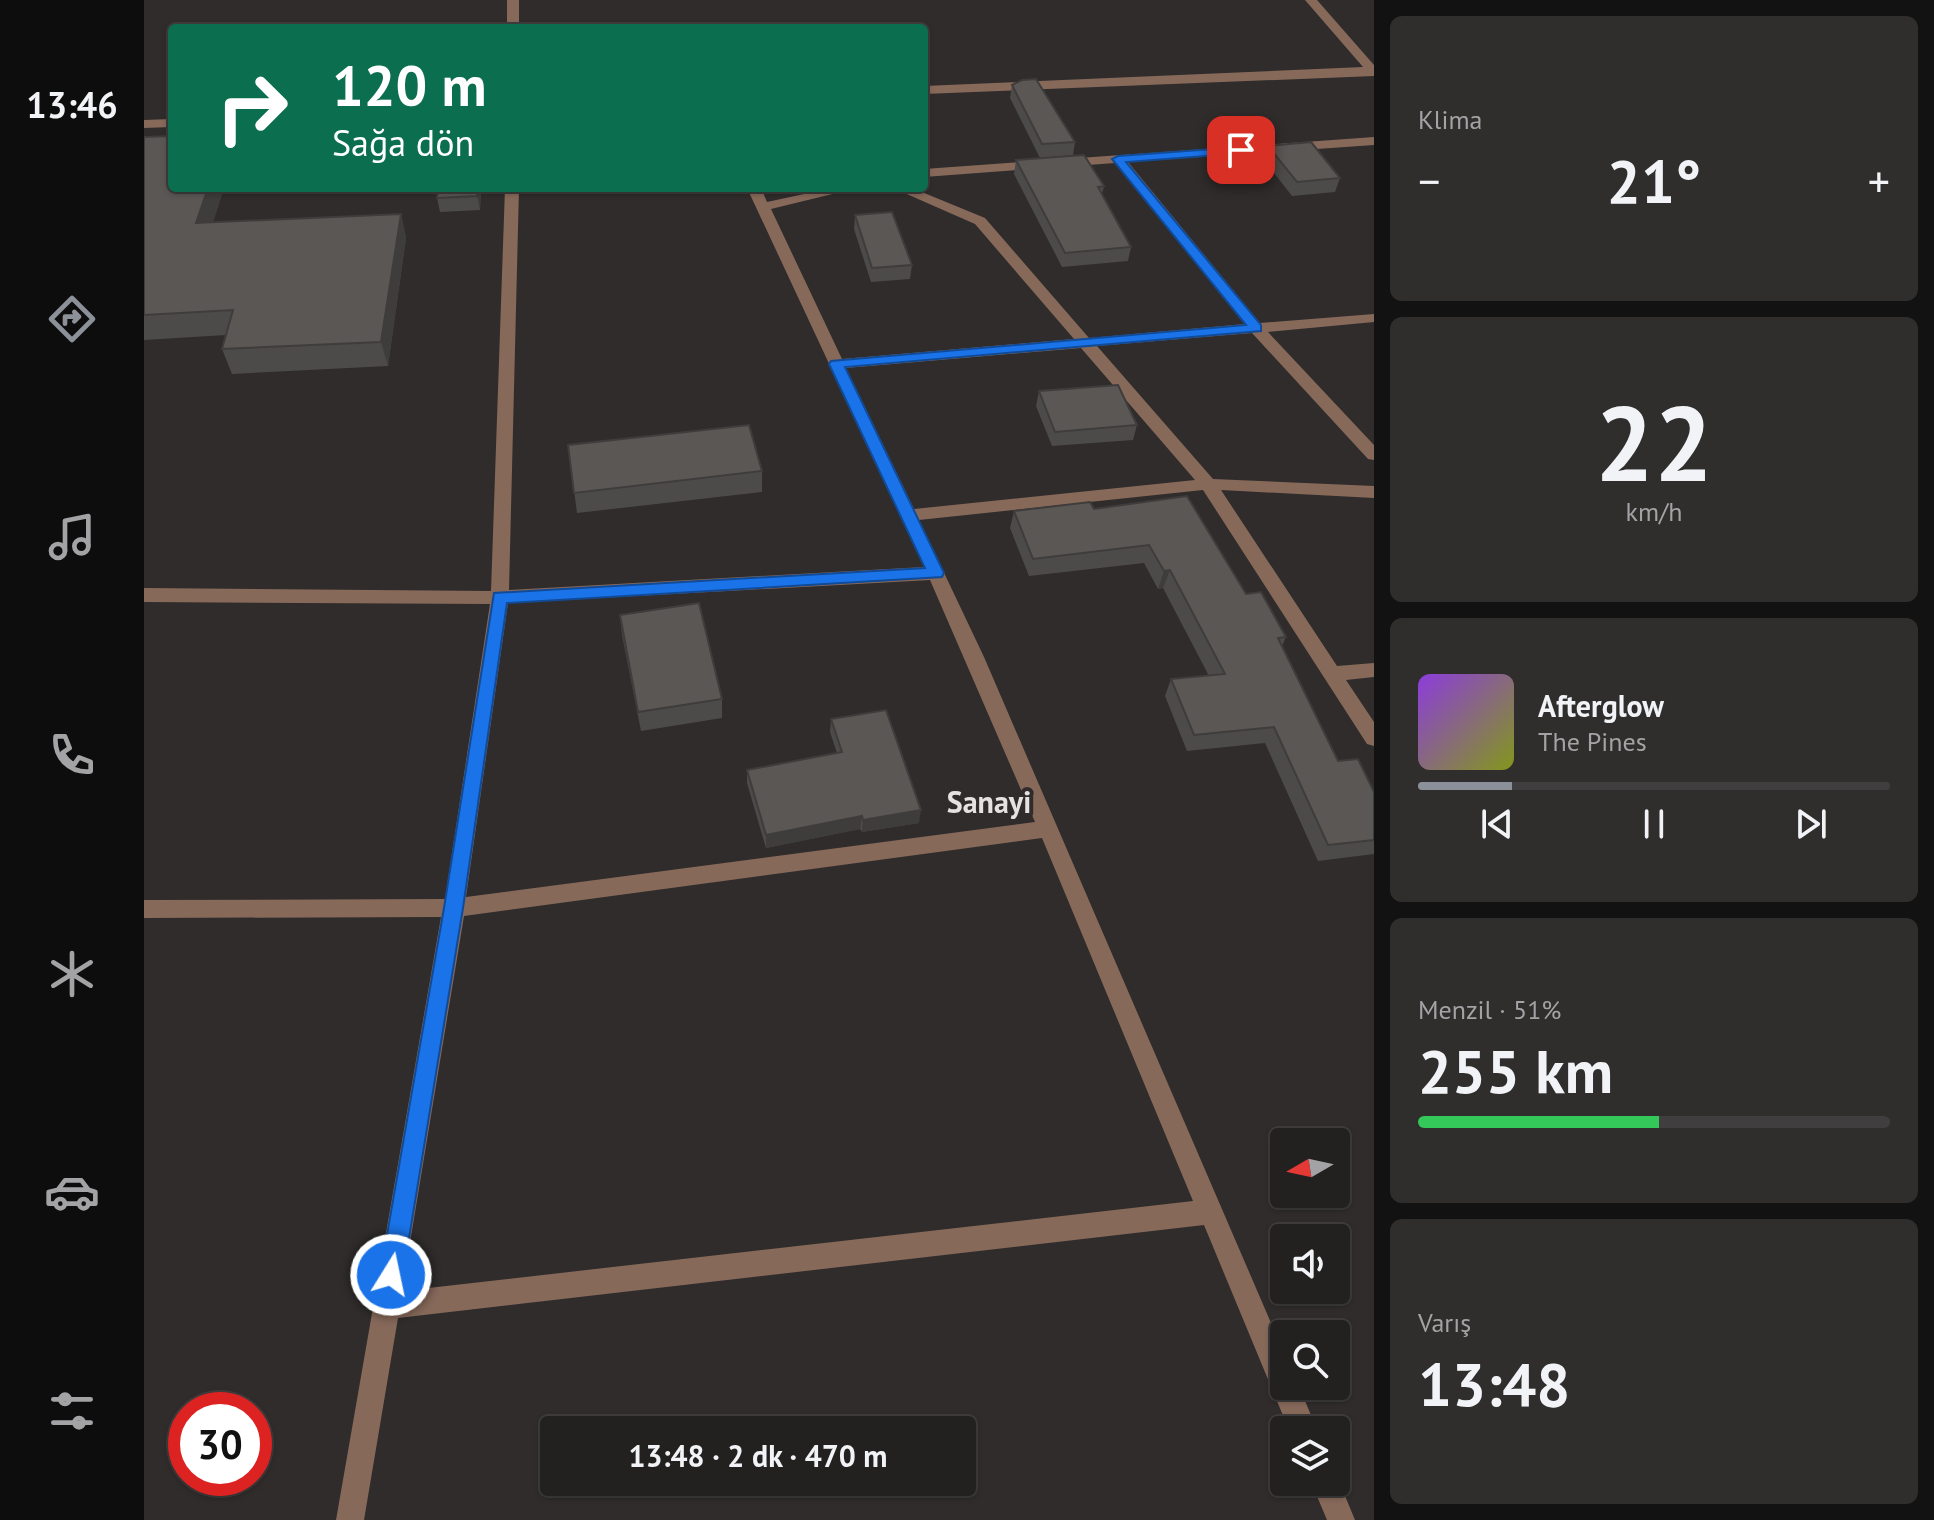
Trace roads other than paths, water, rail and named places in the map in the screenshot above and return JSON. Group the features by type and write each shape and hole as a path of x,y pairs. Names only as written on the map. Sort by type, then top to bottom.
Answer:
{"street":[{"path":"513,0 513,24"},
{"path":"1311,0 1373,71"},
{"path":"928,90 1373,71"},
{"path":"144,124 168,123"},
{"path":"928,173 1374,141"},
{"path":"1118,159 1256,328 1374,455"},
{"path":"350,1520 454,908 500,597 512,192"},
{"path":"813,192 758,198 975,657 1270,1352"},
{"path":"910,192 980,221 1208,484 1374,738"},
{"path":"836,364 1374,318"},
{"path":"908,515 1208,484 1374,492"},
{"path":"144,595 459,599 936,573"},
{"path":"1332,674 1374,670"},
{"path":"144,909 454,908 1048,829"},
{"path":"386,1306 1211,1212"},
{"path":"1331,1496 1341,1520"}],"district":[{"name":"Sanayi","path":"989,803"}]}
